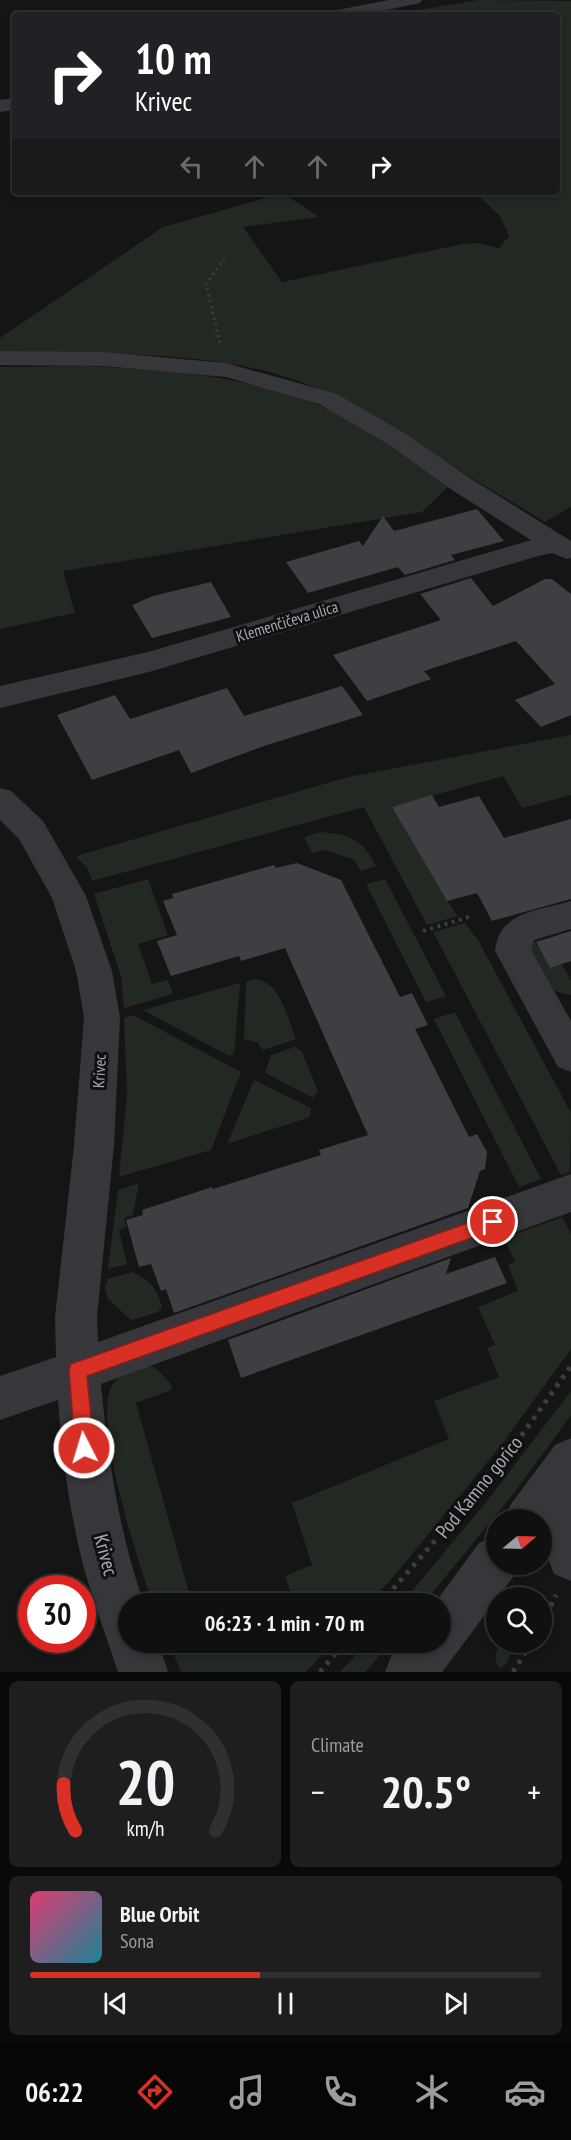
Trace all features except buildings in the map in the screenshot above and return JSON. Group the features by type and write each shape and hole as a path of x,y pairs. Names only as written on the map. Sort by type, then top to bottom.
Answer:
{"street":[{"path":"353,12 414,0"},
{"path":"0,358 103,359 226,370 328,399 396,439 464,486 564,548"},
{"name":"Klemenčičeva ulica","path":"0,697 149,662 535,548 564,548"},
{"name":"Krivec","path":"0,800 31,830 69,896 94,971 102,1017 94,1145 76,1317 84,1448 96,1516 118,1598"},
{"path":"571,915 522,930 514,938 513,951 571,1056"},
{"path":"0,1398 571,1193"},
{"path":"548,1492 566,1571"},
{"path":"451,1621 486,1573"},
{"path":"137,1653 143,1672"},
{"path":"410,1672 426,1653"}],"path":[{"path":"225,258 206,284 226,370"},
{"path":"423,931 472,916"},
{"name":"Pod Kamno gorico","path":"390,1593 500,1466 571,1365"},
{"path":"552,1602 566,1571"},
{"path":"320,1672 336,1653"},
{"path":"513,1672 525,1653"}],"shaded area":[{"path":"478,0 571,1 571,507 545,522 373,416 319,389 262,370 165,356 0,354 0,338 163,227 276,195 286,195 319,217 243,227 282,282 463,244 478,243 499,248 509,236 500,216 478,195 560,195 560,12 408,12"},
{"path":"84,366 209,376 301,398 330,410 377,435 450,485 422,512 63,571 75,613 0,629 0,367"},
{"path":"571,735 571,795 522,808 503,776 392,807 458,916 427,925 364,807 92,881 88,869 76,856 348,777"},
{"path":"320,832 339,834 354,840 366,850 376,866 361,871 354,860 326,850 312,853 304,837"},
{"path":"148,879 168,935 138,944 152,984 168,980 173,994 124,1008 121,976 94,894"},
{"path":"385,879 446,996 426,1002 366,884"},
{"path":"465,923 478,940 571,1113 570,1172 561,1175 433,932"},
{"path":"534,940 550,968 562,964 571,981 571,995 551,989 539,978 530,951"},
{"path":"254,979 263,981 277,993 296,1039 263,1050 257,1042 244,1039 246,982"},
{"path":"240,983 234,1054 229,1056 143,1010"},
{"path":"455,1012 541,1179 519,1187 434,1019"},
{"path":"133,1015 241,1072 211,1150 119,1177 127,1094 124,1018"},
{"path":"295,1047 302,1052 318,1091 313,1098 265,1073 271,1055"},
{"path":"254,1080 311,1108 310,1117 227,1144"},
{"path":"139,1183 133,1215 124,1218 126,1228 119,1230 127,1264 108,1269 118,1190"},
{"path":"562,1217 571,1234 571,1349 499,1448 378,1593 291,1593 285,1576 312,1565 292,1503 449,1439 434,1401 499,1377 487,1348 495,1345 478,1307 518,1291 508,1265 515,1262 504,1238"},
{"path":"132,1272 152,1285 162,1307 158,1312 131,1320 108,1299 105,1287 108,1279"},
{"path":"148,1365 157,1369 172,1385 171,1390 136,1403 189,1593 150,1593 120,1495 108,1432 107,1407 114,1383 131,1370"},
{"path":"571,1391 571,1415 514,1493 501,1509 486,1509 486,1527 432,1593 410,1593 487,1501"},
{"path":"173,1653 324,1653 306,1672 181,1672"},
{"path":"358,1653 382,1653 365,1672 340,1672"},
{"path":"496,1653 512,1653 506,1664 500,1668 495,1659"}],"route":[{"path":"84,1448 78,1370 493,1222"}]}
